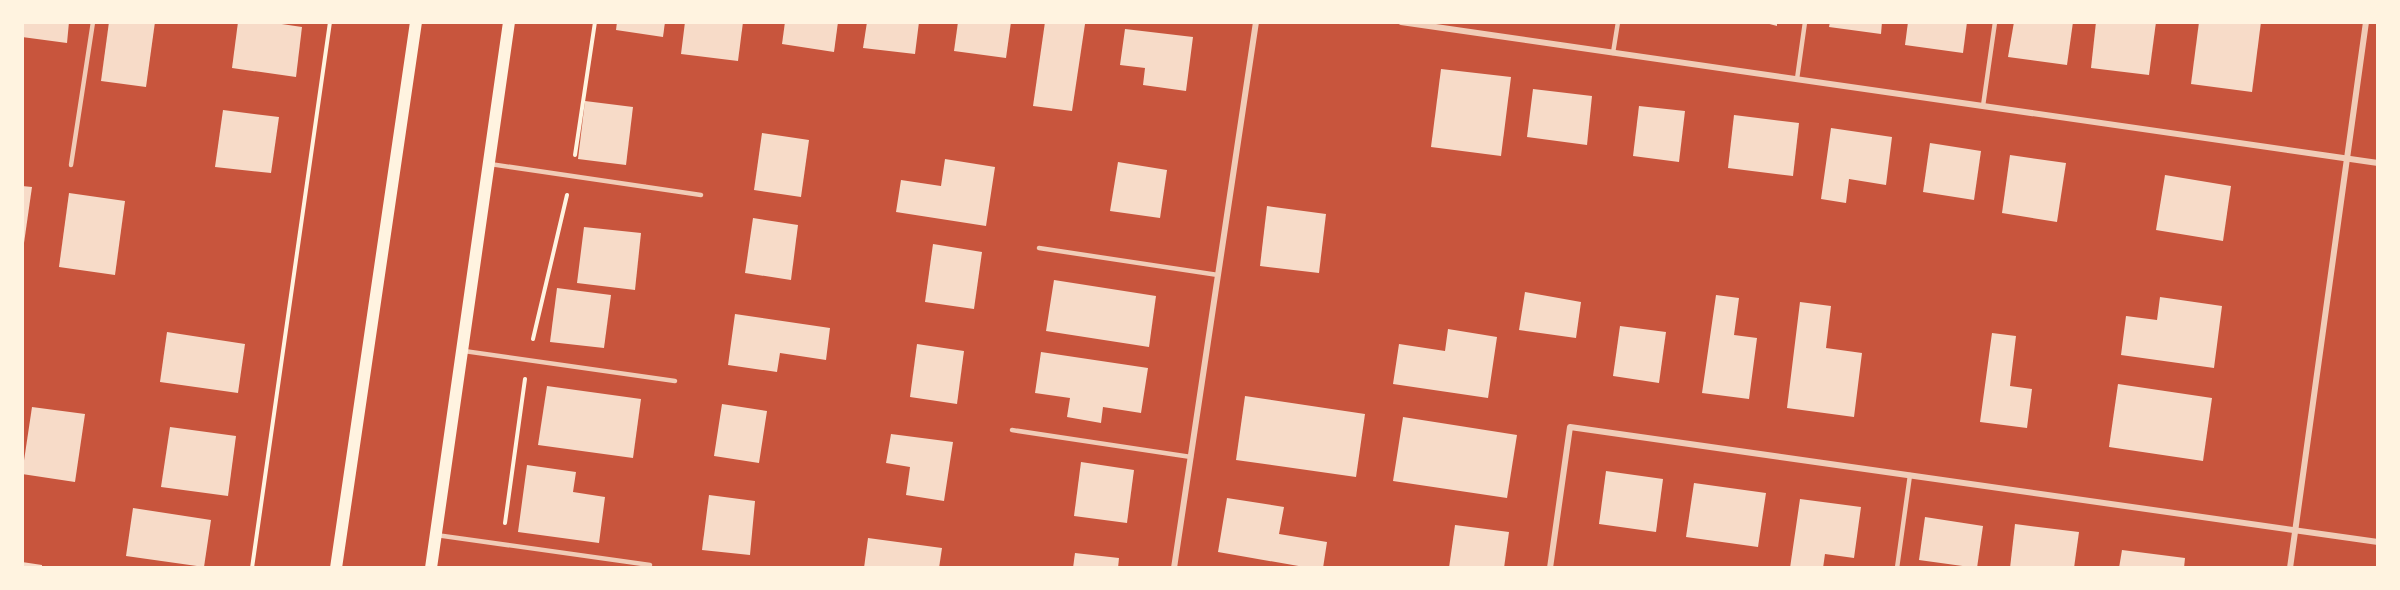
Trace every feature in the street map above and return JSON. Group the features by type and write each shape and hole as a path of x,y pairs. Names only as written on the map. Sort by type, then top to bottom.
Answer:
{"main road":[{"path":"336,567 416,22"},
{"path":"431,567 510,22"}],"street":[{"path":"1174,567 1256,22"},
{"path":"1401,22 2378,163"},
{"path":"2290,567 2366,22"},
{"path":"1550,567 1570,427 2378,542"}],"lane":[{"path":"71,165 93,22"},
{"path":"1613,53 1618,22"},
{"path":"1797,79 1805,22"},
{"path":"1983,106 1995,22"},
{"path":"488,164 701,195"},
{"path":"1039,248 1218,275"},
{"path":"462,350 675,381"},
{"path":"1012,430 1191,457"},
{"path":"1897,567 1910,475"},
{"path":"436,535 650,565"}],"path":[{"path":"252,567 330,22"},
{"path":"502,544 528,360 572,177 595,22"}],"building":[{"path":"22,22 69,22 67,43 22,37"},
{"path":"109,22 155,22 146,87 101,81"},
{"path":"238,22 268,22 302,27 296,77 232,68"},
{"path":"617,22 665,22 663,37 616,30"},
{"path":"685,22 743,22 738,61 681,54"},
{"path":"785,22 838,22 834,52 782,44"},
{"path":"867,22 919,22 915,54 863,48"},
{"path":"958,22 1011,22 1006,58 954,51"},
{"path":"1045,22 1085,24 1072,111 1033,106"},
{"path":"1762,22 1777,22 1777,26"},
{"path":"1830,22 1882,22 1881,34 1829,27"},
{"path":"1908,22 1967,22 1963,53 1905,45"},
{"path":"2014,22 2073,22 2067,65 2008,57"},
{"path":"2096,22 2156,22 2149,75 2091,68"},
{"path":"2199,22 2261,22 2252,92 2191,84"},
{"path":"1125,29 1193,37 1186,91 1143,85 1145,68 1120,65"},
{"path":"1441,69 1511,77 1501,156 1431,147"},
{"path":"1533,89 1592,96 1587,145 1527,137"},
{"path":"585,101 633,107 626,165 578,159"},
{"path":"1639,106 1685,111 1679,162 1633,156"},
{"path":"223,110 279,117 271,173 215,167"},
{"path":"1734,115 1799,123 1793,176 1728,168"},
{"path":"1831,128 1892,137 1886,185 1849,179 1846,203 1821,199"},
{"path":"762,133 809,140 801,197 754,190"},
{"path":"1930,143 1981,151 1974,200 1923,192"},
{"path":"2010,155 2066,163 2057,222 2002,213"},
{"path":"945,159 995,167 986,226 896,212 901,180 941,186"},
{"path":"1118,162 1167,170 1160,218 1110,211"},
{"path":"2165,175 2231,186 2223,241 2156,230"},
{"path":"22,186 32,187 24,243 22,243"},
{"path":"69,193 125,201 115,275 59,267"},
{"path":"1267,206 1326,214 1319,273 1260,266"},
{"path":"753,218 798,225 791,280 745,273"},
{"path":"584,227 641,233 635,290 577,283"},
{"path":"933,244 982,252 974,309 925,302"},
{"path":"1054,280 1156,296 1149,347 1046,331"},
{"path":"557,288 611,295 604,348 550,342"},
{"path":"1525,292 1581,302 1576,338 1519,330"},
{"path":"1716,295 1739,298 1734,335 1757,338 1749,399 1702,393"},
{"path":"2160,297 2222,306 2214,368 2121,355 2126,316 2157,320"},
{"path":"1800,302 1831,306 1826,348 1862,353 1854,417 1787,408"},
{"path":"735,314 830,328 826,360 780,353 777,372 728,365"},
{"path":"1620,326 1666,332 1659,383 1613,376"},
{"path":"1448,329 1497,337 1488,398 1393,384 1399,344 1445,351"},
{"path":"167,332 245,344 238,393 160,382"},
{"path":"1992,333 2016,336 2010,386 2032,389 2027,428 1980,422"},
{"path":"917,344 964,351 957,404 910,397"},
{"path":"1041,352 1148,368 1141,413 1103,407 1101,423 1067,417 1070,398 1035,393"},
{"path":"2118,384 2212,398 2203,461 2109,447"},
{"path":"547,386 641,399 633,458 538,445"},
{"path":"1245,396 1365,414 1356,477 1236,460"},
{"path":"722,404 767,411 759,463 714,456"},
{"path":"32,407 85,414 75,482 22,474"},
{"path":"1403,417 1517,435 1507,498 1393,481"},
{"path":"170,427 236,436 228,496 161,487"},
{"path":"891,434 953,442 944,501 906,495 910,467 886,463"},
{"path":"1081,462 1134,470 1127,523 1074,516"},
{"path":"527,465 576,472 573,492 605,497 599,543 518,532"},
{"path":"1606,471 1663,479 1656,532 1599,524"},
{"path":"1694,483 1766,493 1758,547 1686,537"},
{"path":"709,495 755,501 750,555 702,550"},
{"path":"1227,498 1284,507 1279,534 1327,542 1323,568 1310,568 1218,552"},
{"path":"1800,499 1861,507 1854,558 1825,554 1823,568 1790,568"},
{"path":"133,508 211,520 204,567 126,556"},
{"path":"1925,517 1983,526 1977,568 1919,560"},
{"path":"2015,524 2079,532 2074,568 2010,568"},
{"path":"1455,525 1509,532 1504,568 1449,568"},
{"path":"868,538 942,548 939,568 864,568"},
{"path":"2122,550 2185,558 2184,568 2119,568"},
{"path":"1075,553 1119,558 1118,568 1073,568"},
{"path":"22,562 42,565 42,568 22,568"}]}
